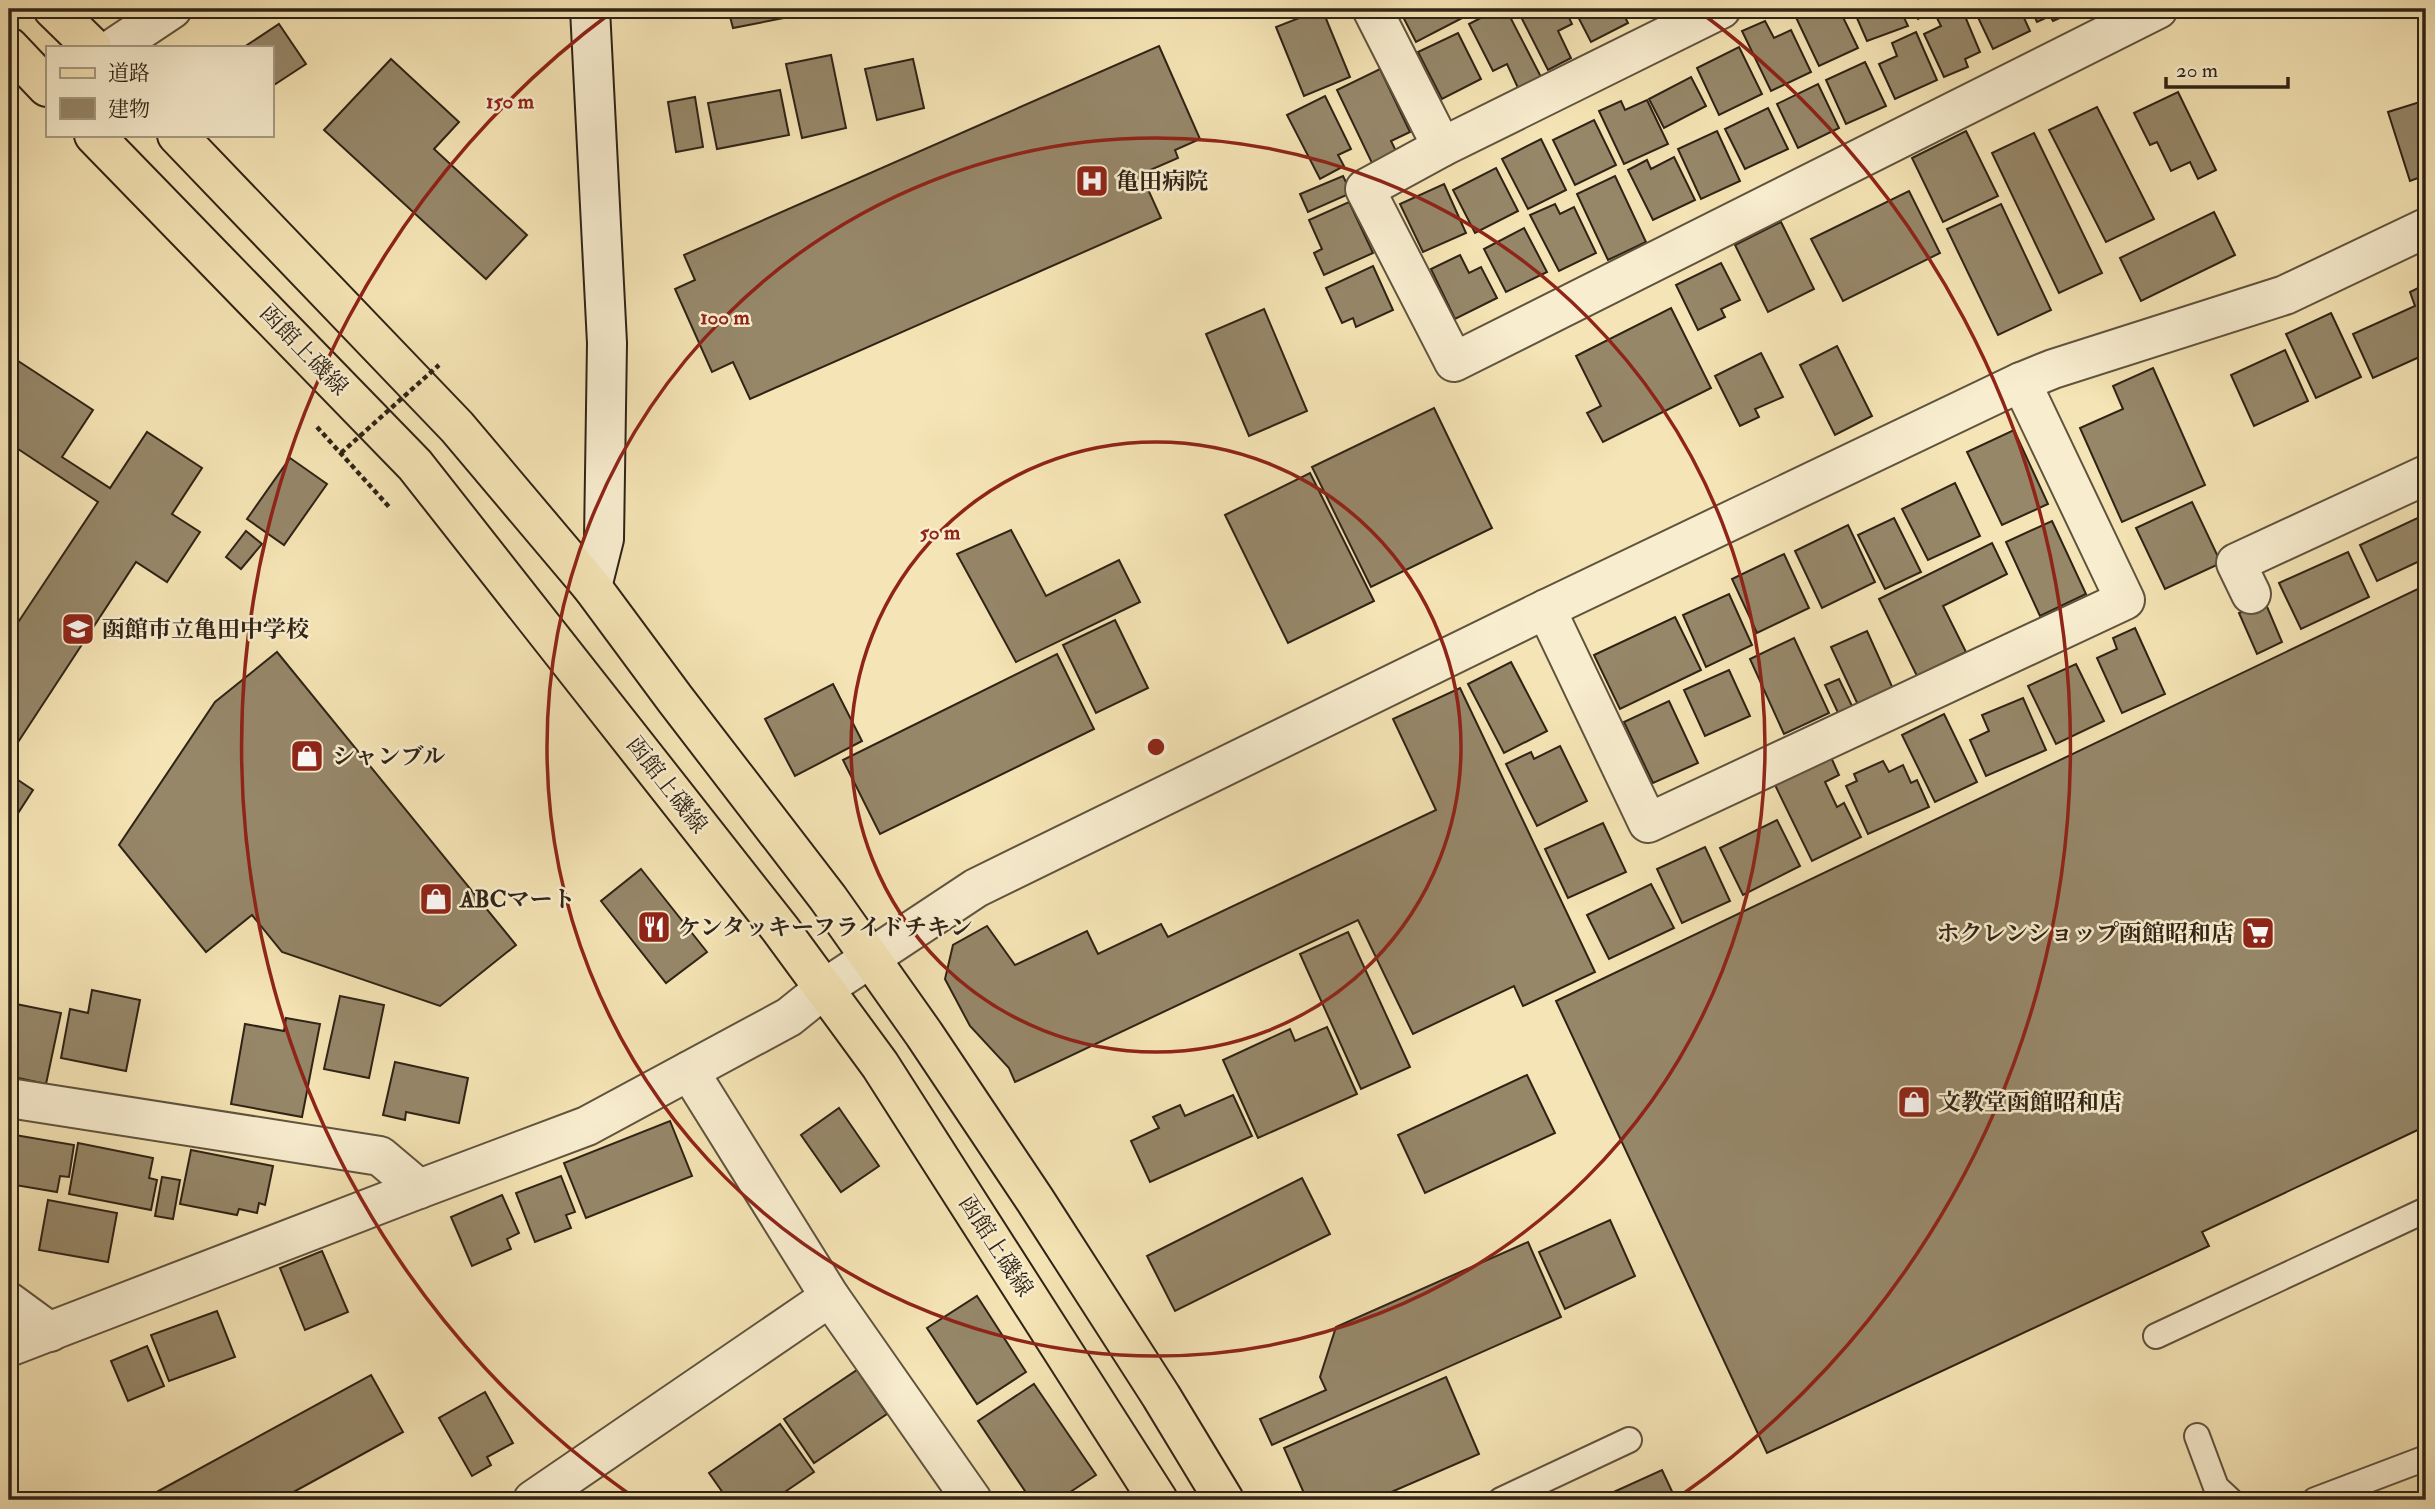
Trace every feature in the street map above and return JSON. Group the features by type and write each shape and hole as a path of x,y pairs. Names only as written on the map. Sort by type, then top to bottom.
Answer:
{"main road":[{"path":"53,9 91,46"},
{"path":"9,47 46,86"},
{"name":"函館上磯線","path":"95,136 415,465 825,988 880,1065 1158,1500"},
{"path":"178,136 457,427 592,587 828,898 924,1034 1035,1200 1161,1396 1224,1500"}],"street":[{"path":"116,46 172,9"},
{"path":"590,9 607,343 604,539 592,587"},
{"path":"1372,9 1442,147"},
{"path":"1721,9 1442,147 1365,189 1454,362 2158,9"},
{"path":"9,1348 419,1188 587,1126 789,1017 825,988 976,888 1546,609 2021,382 2053,369 2285,295 2426,228"},
{"path":"1546,609 1648,824 2125,600 2021,382"},
{"path":"2251,594 2236,563 2426,475"},
{"path":"690,1071 830,1297 972,1500"},
{"path":"9,1098 380,1156 419,1188"},
{"path":"533,1500 830,1297"},
{"path":"9,1302 50,1332"}],"lane":[{"path":"2156,1336 2426,1210"},
{"path":"2197,1436 2216,1487 2230,1500"},
{"path":"1501,1500 1629,1440"},
{"path":"2315,1500 2426,1458"}],"path":[{"path":"341,453 439,365"},
{"path":"315,424 391,509"}],"building":[{"path":"728,9 830,9 733,28"},
{"path":"1322,9 1350,77 1304,96 1276,27"},
{"path":"1399,9 1462,9 1466,16 1416,42"},
{"path":"1498,9 1506,9 1541,77 1518,88 1507,64 1493,71 1469,24"},
{"path":"1517,9 1565,9 1572,24 1558,31 1571,58 1548,70"},
{"path":"1574,9 1621,9 1628,23 1591,42"},
{"path":"1792,9 1819,9 1822,16 1839,9 1858,48 1819,66"},
{"path":"1853,9 1900,9 1908,26 1867,41"},
{"path":"1913,9 1939,9 1918,19"},
{"path":"1962,9 1980,52 1965,59 1968,67 1944,77 1924,34 1941,26 1937,18"},
{"path":"1974,9 2020,9 2030,31 1993,49"},
{"path":"2031,9 2080,9 2053,21 2050,16 2037,22"},
{"path":"1765,21 1774,38 1791,30 1811,72 1771,91 1742,31"},
{"path":"279,24 306,64 273,86 273,46 246,46"},
{"path":"1916,32 1937,80 1895,99 1879,64 1897,56 1892,43"},
{"path":"1458,33 1481,79 1442,99 1418,52"},
{"path":"1159,46 1200,139 1175,150 1178,158 1141,174 1161,218 750,399 733,362 712,372 675,289 695,280 684,255"},
{"path":"1739,47 1762,94 1719,115 1697,68"},
{"path":"831,55 846,128 802,138 786,64"},
{"path":"391,59 459,122 434,149 527,235 486,279 324,130"},
{"path":"913,59 924,108 877,120 865,69"},
{"path":"1865,62 1886,106 1846,124 1826,80"},
{"path":"1380,69 1410,132 1391,141 1396,151 1372,163 1337,90"},
{"path":"1691,77 1706,106 1664,128 1649,99"},
{"path":"1818,84 1839,128 1798,148 1777,104"},
{"path":"780,90 789,135 717,149 708,103"},
{"path":"2178,92 2216,170 2198,179 2190,162 2171,171 2157,142 2150,145 2134,113"},
{"path":"1325,96 1351,149 1338,155 1344,166 1320,179 1287,115"},
{"path":"695,97 703,147 676,152 668,102"},
{"path":"1647,100 1668,144 1624,164 1599,111 1621,101 1625,110"},
{"path":"2426,100 2426,175 2410,181 2388,112"},
{"path":"2097,107 2154,219 2106,242 2049,130"},
{"path":"1768,108 1788,149 1745,169 1725,129"},
{"path":"1594,120 1616,165 1575,185 1553,140"},
{"path":"1717,131 1740,181 1701,199 1678,149"},
{"path":"1966,131 1998,196 1943,222 1912,158"},
{"path":"2034,133 2102,273 2059,293 1992,153"},
{"path":"1541,139 1566,190 1528,209 1502,159"},
{"path":"1674,157 1695,200 1653,220 1628,170 1647,160 1651,169"},
{"path":"1496,168 1518,211 1475,233 1453,190"},
{"path":"1343,176 1351,193 1308,212 1300,194"},
{"path":"1615,176 1646,242 1608,260 1577,194"},
{"path":"1444,184 1466,233 1423,252 1400,204"},
{"path":"1909,191 1940,253 1843,301 1811,239"},
{"path":"1349,202 1373,253 1324,275 1314,253 1322,249 1309,220"},
{"path":"1555,204 1560,214 1574,207 1596,253 1559,271 1530,215"},
{"path":"2001,204 2051,310 1998,335 1947,229"},
{"path":"2214,212 2235,255 2141,301 2120,258"},
{"path":"1781,222 1814,289 1768,312 1735,245"},
{"path":"1524,228 1547,272 1506,292 1484,249"},
{"path":"1460,255 1469,273 1481,267 1497,298 1455,319 1431,269"},
{"path":"1721,263 1740,300 1721,309 1725,317 1698,330 1676,285"},
{"path":"1373,266 1393,310 1356,327 1353,318 1342,323 1326,288"},
{"path":"2426,284 2426,354 2373,378 2353,334 2415,306 2410,292"},
{"path":"1671,308 1711,388 1603,442 1587,413 1601,406 1576,356"},
{"path":"1264,309 1307,411 1249,436 1206,334"},
{"path":"2331,313 2361,377 2316,398 2286,334"},
{"path":"1837,346 1872,416 1835,435 1800,365"},
{"path":"2285,350 2308,401 2254,426 2231,375"},
{"path":"1761,353 1783,397 1755,409 1759,417 1740,426 1715,376"},
{"path":"9,355 93,410 62,457 110,488 147,432 202,468 172,514 200,532 167,582 136,562 9,756 9,636 98,502 9,443"},
{"path":"2153,368 2205,485 2122,522 2080,428 2123,409 2113,386"},
{"path":"1434,408 1492,528 1371,587 1312,467"},
{"path":"2014,430 2048,504 2002,525 1967,452"},
{"path":"290,458 327,484 284,545 247,519"},
{"path":"1310,473 1374,601 1288,643 1225,515"},
{"path":"1955,483 1980,536 1928,560 1902,509"},
{"path":"2192,502 2221,563 2165,589 2136,528"},
{"path":"2426,514 2426,558 2377,581 2360,545"},
{"path":"1894,518 1921,572 1885,589 1858,535"},
{"path":"2052,521 2086,594 2040,616 2006,542"},
{"path":"1848,525 1875,582 1822,608 1795,551"},
{"path":"1011,530 1046,596 1119,560 1140,602 1016,662 957,554"},
{"path":"246,531 262,544 241,569 226,557"},
{"path":"1992,543 2007,574 1943,606 1966,652 1917,676 1879,599"},
{"path":"2348,552 2369,597 2301,629 2279,583"},
{"path":"1784,554 1809,608 1757,633 1732,579"},
{"path":"2426,585 2426,1126 2202,1232 2209,1246 1767,1453 1556,1001"},
{"path":"1729,594 1752,645 1706,667 1683,615"},
{"path":"2265,602 2282,642 2257,654 2239,613"},
{"path":"1675,617 1701,670 1620,709 1594,655"},
{"path":"1115,620 1148,688 1096,713 1063,645"},
{"path":"2135,628 2165,694 2122,713 2097,658 2117,649 2113,638"},
{"path":"1867,631 1894,691 1859,707 1831,647"},
{"path":"1794,638 1829,713 1784,734 1750,659"},
{"path":"277,652 516,945 440,1006 282,952 252,915 206,952 119,845 215,702"},
{"path":"1057,654 1094,729 880,834 843,760"},
{"path":"1511,662 1547,731 1504,753 1468,684"},
{"path":"2076,664 2104,721 2056,744 2028,686"},
{"path":"1729,670 1750,716 1705,736 1684,690"},
{"path":"1839,679 1854,710 1840,717 1825,685"},
{"path":"833,684 862,741 795,776 765,719"},
{"path":"1460,688 1595,972 1523,1006 1514,986 1413,1034 1358,920 1015,1082 1009,1068 970,1026 945,979 953,945 987,926 1015,965 1087,931 1098,954 1161,924 1168,937 1436,810 1393,719"},
{"path":"2023,698 2046,750 1986,776 1970,740 1989,731 1982,715"},
{"path":"1669,701 1698,763 1653,783 1624,722"},
{"path":"1944,714 1977,782 1935,802 1902,735"},
{"path":"1560,746 1587,801 1537,826 1506,764 1531,752 1534,759"},
{"path":"1830,755 1839,775 1825,782 1837,807 1844,803 1861,837 1812,861 1774,783"},
{"path":"1883,761 1889,772 1903,765 1911,783 1917,780 1929,807 1868,834 1846,786 1857,781 1854,774"},
{"path":"9,774 33,790 9,827"},
{"path":"1777,820 1800,866 1743,895 1720,848"},
{"path":"1603,823 1626,872 1568,898 1545,849"},
{"path":"1705,847 1730,901 1682,923 1657,869"},
{"name":"ケンタッキーフライドチキン","path":"641,869 707,952 666,983 601,901"},
{"path":"1651,884 1674,928 1609,959 1587,915"},
{"path":"1348,932 1410,1067 1361,1089 1300,954"},
{"path":"92,990 140,1000 126,1071 61,1058 70,1009 88,1013"},
{"path":"340,996 384,1005 369,1078 324,1069"},
{"path":"16,1004 61,1013 46,1084 9,1076 9,1041"},
{"path":"286,1018 320,1024 302,1117 231,1104 245,1024 284,1031"},
{"path":"1327,1027 1357,1094 1258,1138 1223,1060 1290,1029 1295,1041"},
{"path":"395,1062 468,1078 459,1123 406,1112 405,1120 383,1115"},
{"path":"1527,1075 1555,1133 1425,1193 1398,1135"},
{"path":"1233,1095 1252,1136 1150,1182 1131,1141 1159,1128 1153,1117 1180,1105 1185,1116"},
{"path":"839,1108 879,1166 841,1192 801,1135"},
{"path":"670,1121 692,1176 586,1218 564,1163"},
{"path":"9,1134 74,1145 69,1177 60,1176 57,1192 9,1184"},
{"path":"78,1143 153,1158 149,1178 157,1180 151,1210 69,1194"},
{"path":"191,1150 273,1166 265,1205 259,1203 257,1213 239,1209 237,1215 180,1204"},
{"path":"561,1176 575,1212 566,1215 571,1228 535,1242 516,1193"},
{"path":"162,1177 180,1180 173,1219 155,1216"},
{"path":"1302,1178 1330,1234 1175,1311 1147,1256"},
{"path":"502,1195 519,1233 507,1239 511,1249 472,1266 451,1217"},
{"path":"48,1200 117,1213 108,1262 39,1250"},
{"path":"1610,1220 1635,1276 1565,1309 1539,1252"},
{"path":"1528,1242 1561,1317 1272,1445 1260,1419 1326,1390 1320,1377 1336,1327"},
{"path":"322,1251 348,1312 305,1330 280,1268"},
{"path":"977,1296 1026,1372 977,1404 927,1328"},
{"path":"217,1311 235,1357 169,1381 151,1335"},
{"path":"147,1346 164,1386 128,1401 111,1361"},
{"path":"857,1370 887,1414 814,1463 784,1419"},
{"path":"371,1375 403,1432 279,1500 142,1500"},
{"path":"1446,1377 1479,1454 1373,1500 1307,1500 1284,1448"},
{"path":"1034,1384 1096,1475 1058,1500 1031,1500 978,1421"},
{"path":"485,1392 513,1443 487,1457 491,1465 472,1476 439,1418"},
{"path":"780,1424 814,1472 773,1500 728,1500 709,1473"},
{"path":"1662,1470 1676,1500 1596,1500"}],"place":[{"name":"亀田病院","path":"1092,181"},
{"name":"函館市立亀田中学校","path":"78,629"},
{"name":"シャンブル","path":"307,756"},
{"name":"ABCマート","path":"436,899"},
{"name":"ケンタッキーフライドチキン","path":"654,927"},
{"name":"ホクレンショップ函館昭和店","path":"2258,933"},
{"name":"文教堂函館昭和店","path":"1914,1102"}]}
